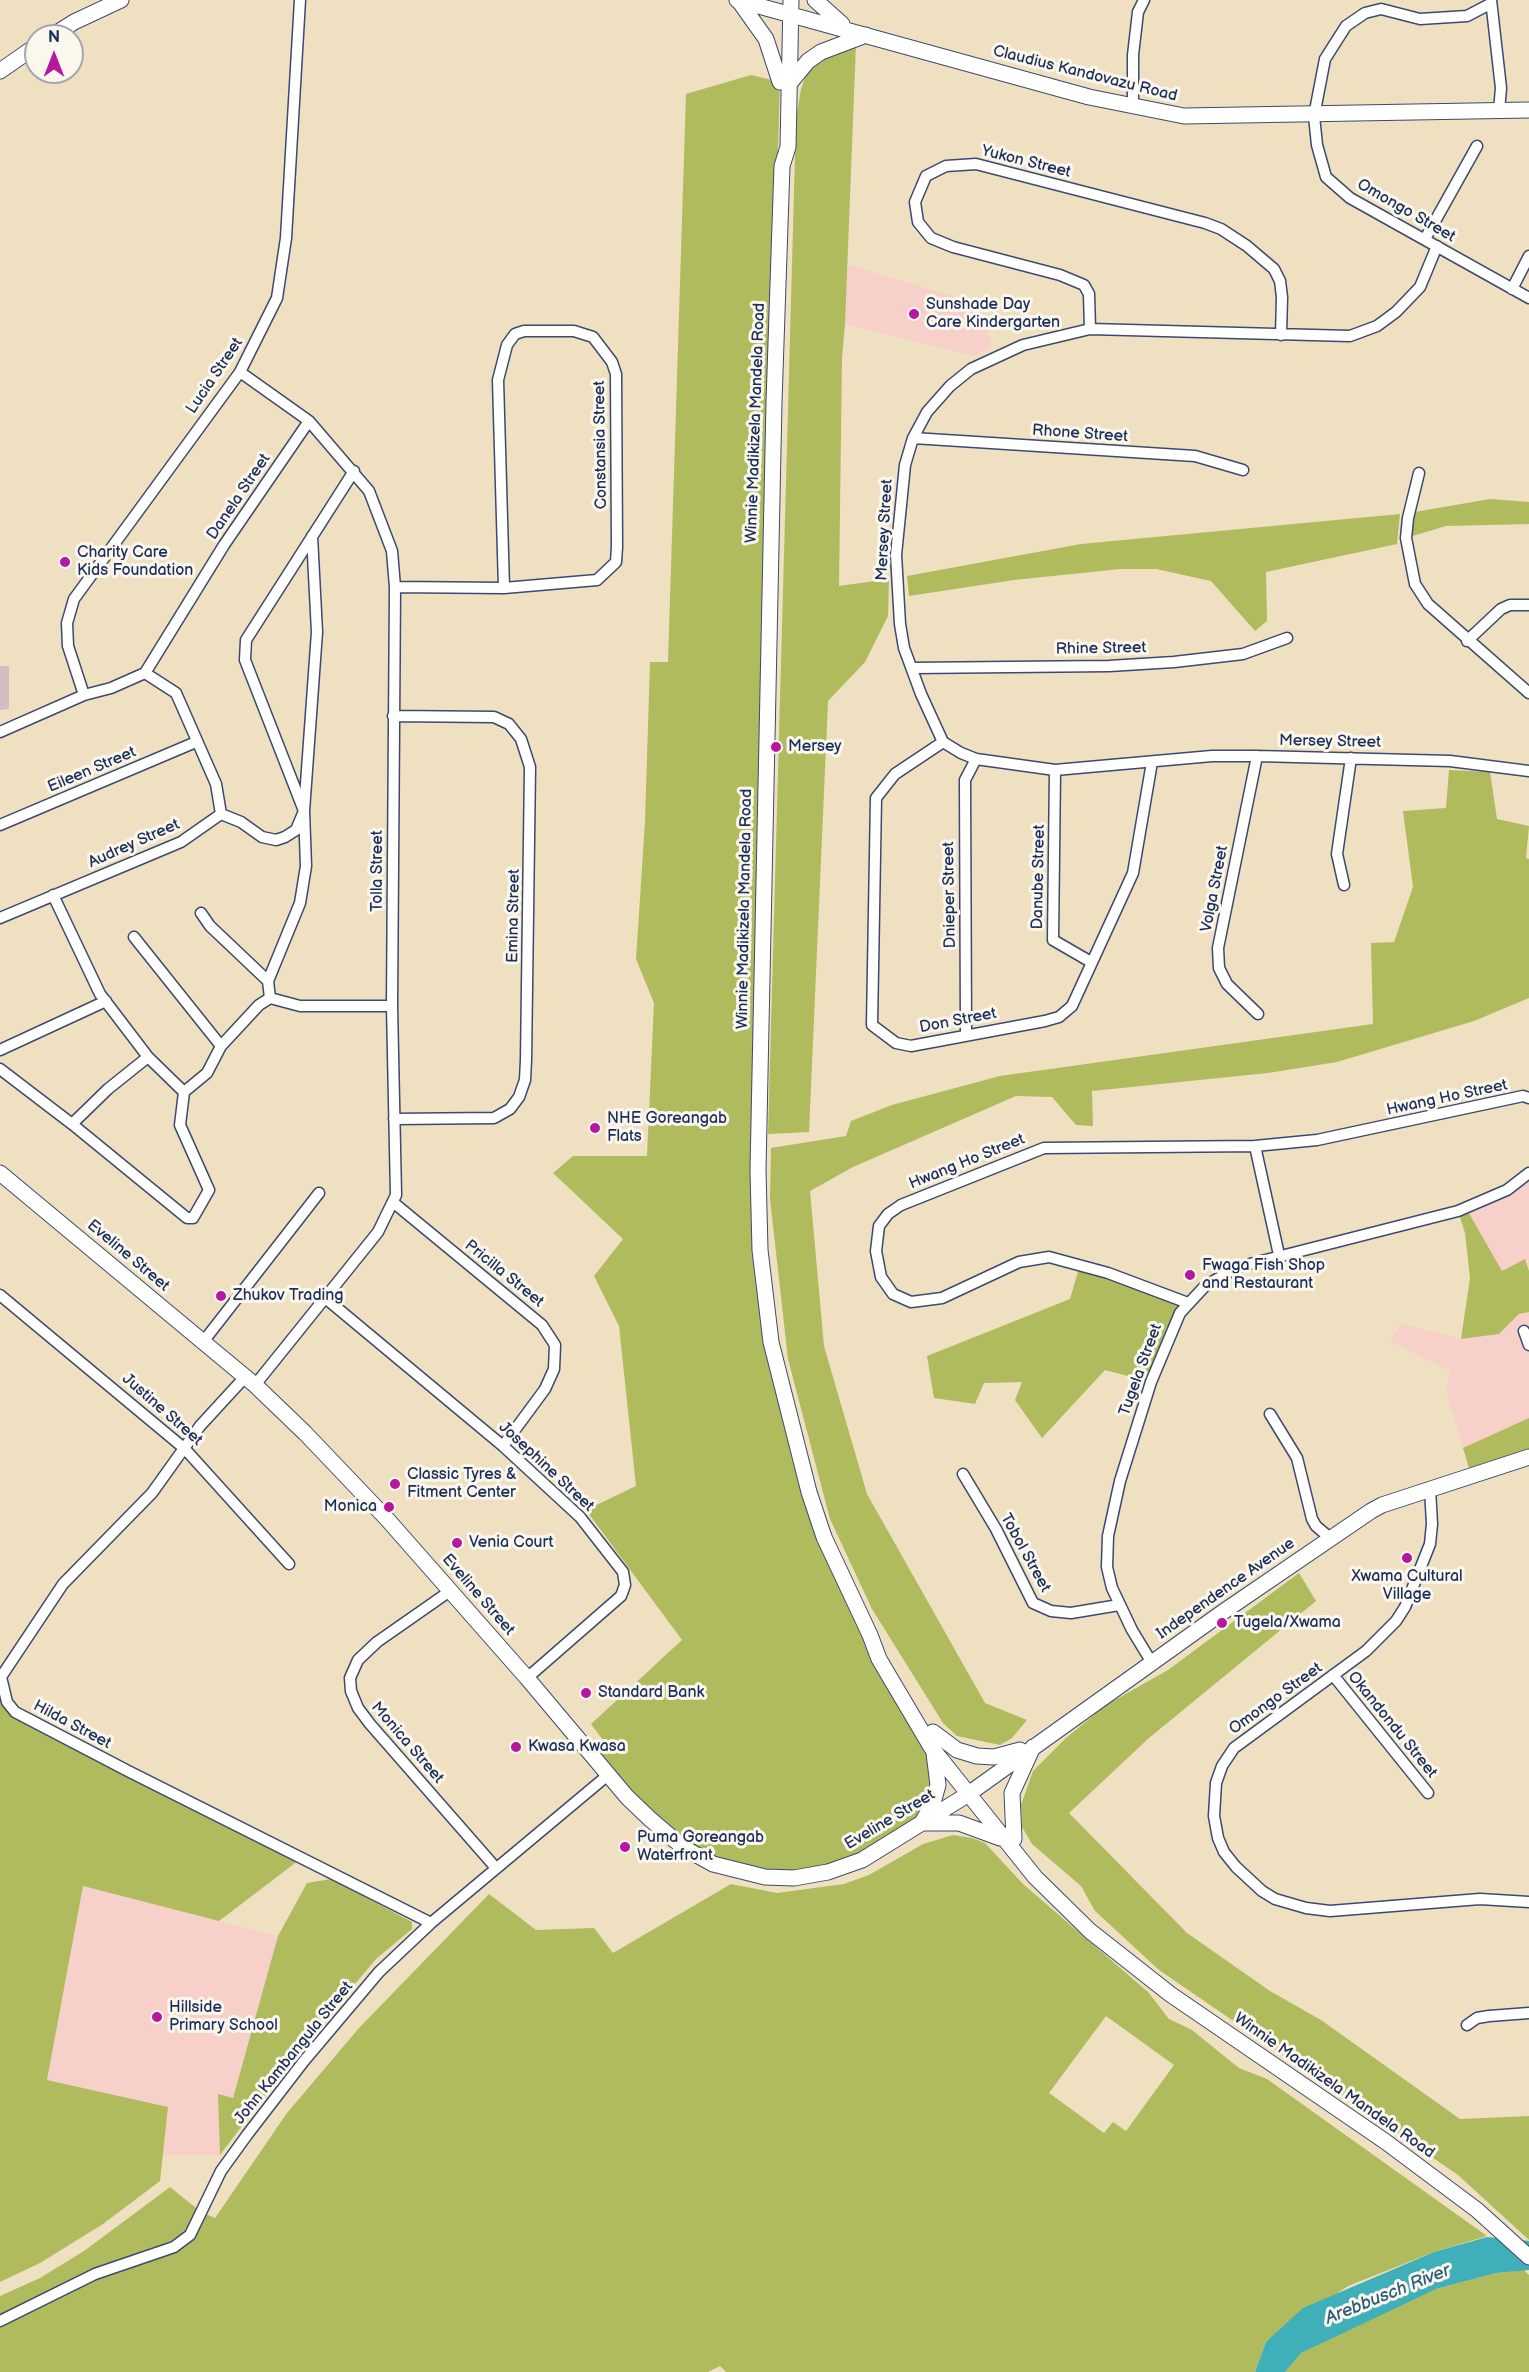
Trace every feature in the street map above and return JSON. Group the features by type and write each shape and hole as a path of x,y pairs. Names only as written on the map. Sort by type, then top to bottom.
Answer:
{"main road":[{"path":"70,24 100,4 121,0"},
{"path":"738,0 787,6"},
{"path":"738,0 766,39 784,83 821,52 866,35"},
{"path":"815,0 850,30"},
{"name":"Claudius Kandovazu Road","path":"787,6 866,35 1133,107 1184,116 1314,116 1529,110"},
{"name":"Winnie Madikizela Mandela Road","path":"787,6 784,83 778,149 782,166 758,1136 760,1250 771,1342 808,1492 840,1573 870,1635 887,1655 932,1739 1009,1840 1095,1925 1114,1949 1170,1994 1386,2142 1492,2223 1529,2257"},
{"path":"0,71 24,54"},
{"name":"Eveline Street","path":"0,1173 250,1381 305,1433 527,1678 627,1797 684,1848 713,1863 765,1877 794,1878 840,1868 862,1860 971,1792"},
{"name":"Independence Avenue","path":"971,1792 1034,1745 1330,1538 1382,1505 1529,1457"},
{"path":"932,1739 977,1756 1007,1755 1034,1745"},
{"path":"921,1823 933,1803 938,1785 936,1755 932,1739"},
{"path":"921,1823 959,1823 1009,1840 1012,1793 1034,1745"}],"street":[{"name":"Lucia Street","path":"84,695 68,646 67,623 74,599 240,372 277,298 283,273 300,0"},
{"path":"1133,107 1134,44 1138,12 1144,0"},
{"path":"1490,2 1501,88 1499,111"},
{"name":"Omongo Street","path":"1490,2 1467,16 1449,18 1420,19 1381,9 1365,13 1346,26 1325,58 1314,116 1319,155 1326,177 1350,198 1529,298"},
{"path":"1425,240 1477,146"},
{"name":"Yukon Street","path":"1090,329 1089,294 1084,285 1060,275 952,247 931,238 918,222 915,202 926,176 946,166 976,164 1221,229 1247,246 1274,269 1280,281 1282,297 1281,335"},
{"name":"Mersey Street","path":"1437,246 1420,287 1396,312 1377,326 1350,336 1090,329 1023,345 971,369 950,386 927,412 913,438 905,465 899,506 896,566 900,624 912,668 943,742 976,759 1055,770 1212,756 1257,756 1479,763 1529,771"},
{"path":"1512,289 1529,256"},
{"name":"Constansia Street","path":"395,587 504,588 597,580 616,562 616,374 612,362 593,338 574,331 524,330 515,334 507,345 501,363 498,380 504,588"},
{"name":"Tolla Street","path":"240,372 309,421 369,491 392,551 395,587 392,1006 397,1176 394,1203 378,1232 250,1381"},
{"name":"Danela Street","path":"145,673 224,545 309,421"},
{"name":"Rhone Street","path":"913,438 1195,456 1243,470"},
{"path":"0,732 84,695 111,688 145,673 176,693 216,784 221,814 242,822 262,837 276,840 296,830 304,811 245,660 246,640 354,471"},
{"path":"1419,473 1408,518 1406,538 1412,576 1428,604 1529,693"},
{"path":"270,998 268,981 300,903 306,866 304,811 317,632 312,536"},
{"path":"1467,640 1501,609 1510,605 1529,605"},
{"name":"Rhine Street","path":"912,668 1109,666 1174,662 1243,654 1287,638"},
{"name":"Emina Street","path":"393,716 494,717 509,724 521,739 530,767 526,1060 525,1080 519,1097 510,1109 494,1118 394,1119"},
{"name":"Eileen Street","path":"0,825 196,742"},
{"name":"Don Street","path":"943,742 895,774 876,798 872,1025 896,1043 911,1046 1059,1017 1072,1006 1133,873 1152,762"},
{"name":"Volga Street","path":"1257,756 1218,948 1220,968 1227,984 1258,1014"},
{"path":"1344,885 1337,854 1351,758"},
{"name":"Dnieper Street","path":"966,1034 965,780 976,759"},
{"name":"Danube Street","path":"1055,770 1053,940 1091,962"},
{"name":"Audrey Street","path":"0,918 181,842 221,814"},
{"path":"53,895 89,974 106,1001 147,1057 184,1092"},
{"path":"201,913 210,926 268,981"},
{"path":"134,937 221,1046"},
{"path":"0,1069 72,1124 187,1218 193,1218 209,1190 180,1125 184,1092 207,1073 221,1046 259,1005 270,998 300,1006 392,1006"},
{"path":"0,1050 106,1001"},
{"path":"72,1124 108,1089 147,1057"},
{"name":"Hwang Ho Street","path":"1188,1303 1108,1273 1049,1257 1019,1262 942,1298 911,1302 893,1294 881,1277 876,1251 879,1226 888,1214 901,1205 1044,1148 1256,1146 1362,1132 1523,1096 1529,1098"},
{"path":"1256,1146 1279,1255"},
{"name":"Tugela Street","path":"1152,1663 1119,1605 1107,1567 1108,1536 1112,1508 1154,1373 1174,1323 1188,1303 1205,1286 1226,1272 1279,1255 1458,1211 1508,1190 1529,1173"},
{"path":"203,1342 319,1192"},
{"name":"Pricilla Street","path":"394,1203 542,1325 555,1345 554,1369 545,1389 503,1446"},
{"name":"Justine Street","path":"0,1295 185,1449 289,1564"},
{"name":"Josephine Street","path":"324,1297 503,1446 580,1517 617,1561 623,1572 625,1585 621,1596 527,1678"},
{"path":"1524,1331 1529,1345"},
{"name":"Hilda Street","path":"250,1381 200,1426 152,1493 57,1593 1,1677 7,1702 15,1712 431,1923"},
{"path":"1270,1414 1297,1458 1312,1519 1316,1526 1330,1538"},
{"name":"Tobol Street","path":"963,1474 996,1529 1033,1603 1052,1611 1071,1613 1119,1605"},
{"name":"Omongo Street","path":"1430,1489 1432,1524 1430,1544 1406,1607 1381,1638 1234,1748 1222,1766 1214,1797 1214,1816 1218,1838 1224,1852 1236,1867 1262,1891 1275,1899 1318,1911 1480,1899 1529,1902"},
{"name":"Monica Street","path":"450,1591 377,1642 358,1660 350,1678 351,1691 358,1708 370,1724 496,1869"},
{"name":"Okandondu Street","path":"1333,1675 1428,1793"},
{"name":"John Kambangula Street","path":"0,2321 95,2274 174,2247 190,2235 220,2171 379,1972 431,1923 608,1775"},
{"path":"1467,2025 1478,2018 1529,2013"}],"shaded area":[{"name":"Sunshade Day Care Kindergarten","path":"846,264 979,304 992,347 975,356 845,324"},
{"path":"0,666 9,666 9,709 0,710"},
{"path":"1529,1173 1529,1271 1525,1260 1502,1272 1466,1208"},
{"path":"1529,1312 1529,1418 1463,1448 1446,1391 1450,1371 1390,1341 1401,1324 1461,1339 1499,1334 1519,1314"},
{"name":"Hillside Primary School","path":"83,1886 278,1936 232,2099 218,2095 220,2155 163,2155 168,2107 47,2080"}],"green space":[{"path":"856,44 842,358 839,586 889,579 888,616 865,662 828,701 809,1132 768,1134 796,119 801,89 807,72 817,61"},
{"path":"751,75 780,82 778,149 782,166 760,1250 809,1492 938,1769 921,1823 862,1860 765,1877 684,1848 589,1752 603,1740 591,1724 682,1640 586,1510 636,1486 619,1326 594,1276 623,1239 553,1173 573,1156 647,1156 654,1003 636,959 645,822 650,662 668,662 686,94"},
{"path":"1490,499 1529,502 1529,524 1446,526 1406,538 1409,513"},
{"path":"1400,514 1397,544 1266,572 1267,621 1255,631 1211,581 1156,569 1120,569 1014,580 909,596 907,576 1081,544"},
{"path":"1449,770 1490,772 1497,819 1529,826 1526,858 1529,859 1529,998 1474,1021 1337,1062 1268,1073 1092,1091 1093,1126 1076,1125 1052,1097 1016,1096 853,1167 810,1191 824,1346 867,1494 985,1703 1027,1720 1012,1738 1000,1745 957,1736 943,1723 872,1609 830,1519 788,1359 770,1199 771,1148 846,1136 851,1121 892,1105 1000,1076 1373,1024 1371,943 1394,942 1413,887 1403,811 1446,808"},
{"path":"1466,1208 1502,1271 1525,1259 1529,1271 1529,1312 1519,1314 1499,1334 1461,1339 1470,1278 1465,1233 1458,1211"},
{"path":"1080,1265 1188,1303 1151,1382 1105,1370 1042,1438 1015,1400 1022,1382 984,1383 975,1404 934,1398 927,1356 1070,1299"},
{"path":"1529,1418 1529,1449 1469,1468 1463,1448"},
{"path":"1299,1573 1316,1601 1149,1738 1069,1813 1187,1933 1270,1991 1321,2020 1460,2119 1529,2116 1529,2240 1458,2175 1159,1970 1095,1911 1081,1886 1032,1844 1022,1827 1021,1805 1033,1771 1066,1738 1106,1705 1168,1670"},
{"path":"0,1696 15,1712 303,1857 219,1921 83,1886 47,2080 168,2107 160,2181 103,2224 40,2263 0,2282"},
{"path":"953,1835 985,1843 1023,1884 1148,1992 1169,2019 1192,2030 1239,2068 1267,2079 1487,2236 1434,2252 1348,2286 1266,2342 1255,2372 726,2372 720,2366 708,2372 0,2372 0,2296 40,2278 84,2251 170,2187 201,2212 215,2218 287,2113 359,2028 489,1894 536,1930 594,1928 613,1953 731,1884 777,1893 844,1884 869,1875 923,1844","holes":["1106,2016 1174,2065 1126,2131 1113,2122 1104,2133 1049,2093"]},
{"path":"331,1879 412,1922 412,1929 376,1959 300,2049 220,2155 218,2094 233,2098 278,1936 307,1883"},
{"path":"1524,2270 1529,2275 1529,2372 1285,2372 1301,2353 1402,2303 1436,2289 1496,2273"}],"water":[{"name":"Arebbusch River","path":"1487,2237 1529,2241 1529,2270 1496,2273 1436,2289 1301,2353 1285,2372 1255,2372 1266,2342 1303,2308 1434,2252"}],"place":[{"name":"Sunshade Day Care Kindergarten","path":"914,314"},
{"name":"Charity Care Kids Foundation","path":"65,562"},
{"name":"Mersey","path":"776,747"},
{"name":"NHE Goreangab Flats","path":"595,1128"},
{"name":"Fwaga Fish Shop and Restaurant","path":"1190,1275"},
{"name":"Zhukov Trading","path":"221,1296"},
{"name":"Classic Tyres & Fitment Center","path":"395,1484"},
{"name":"Monica","path":"389,1507"},
{"name":"Venia Court","path":"457,1543"},
{"name":"Xwama Cultural Village","path":"1407,1558"},
{"name":"Tugela/Xwama","path":"1222,1623"},
{"name":"Standard Bank","path":"586,1693"},
{"name":"Kwasa Kwasa","path":"516,1747"},
{"name":"Puma Goreangab Waterfront","path":"625,1847"},
{"name":"Hillside Primary School","path":"157,2017"}]}
